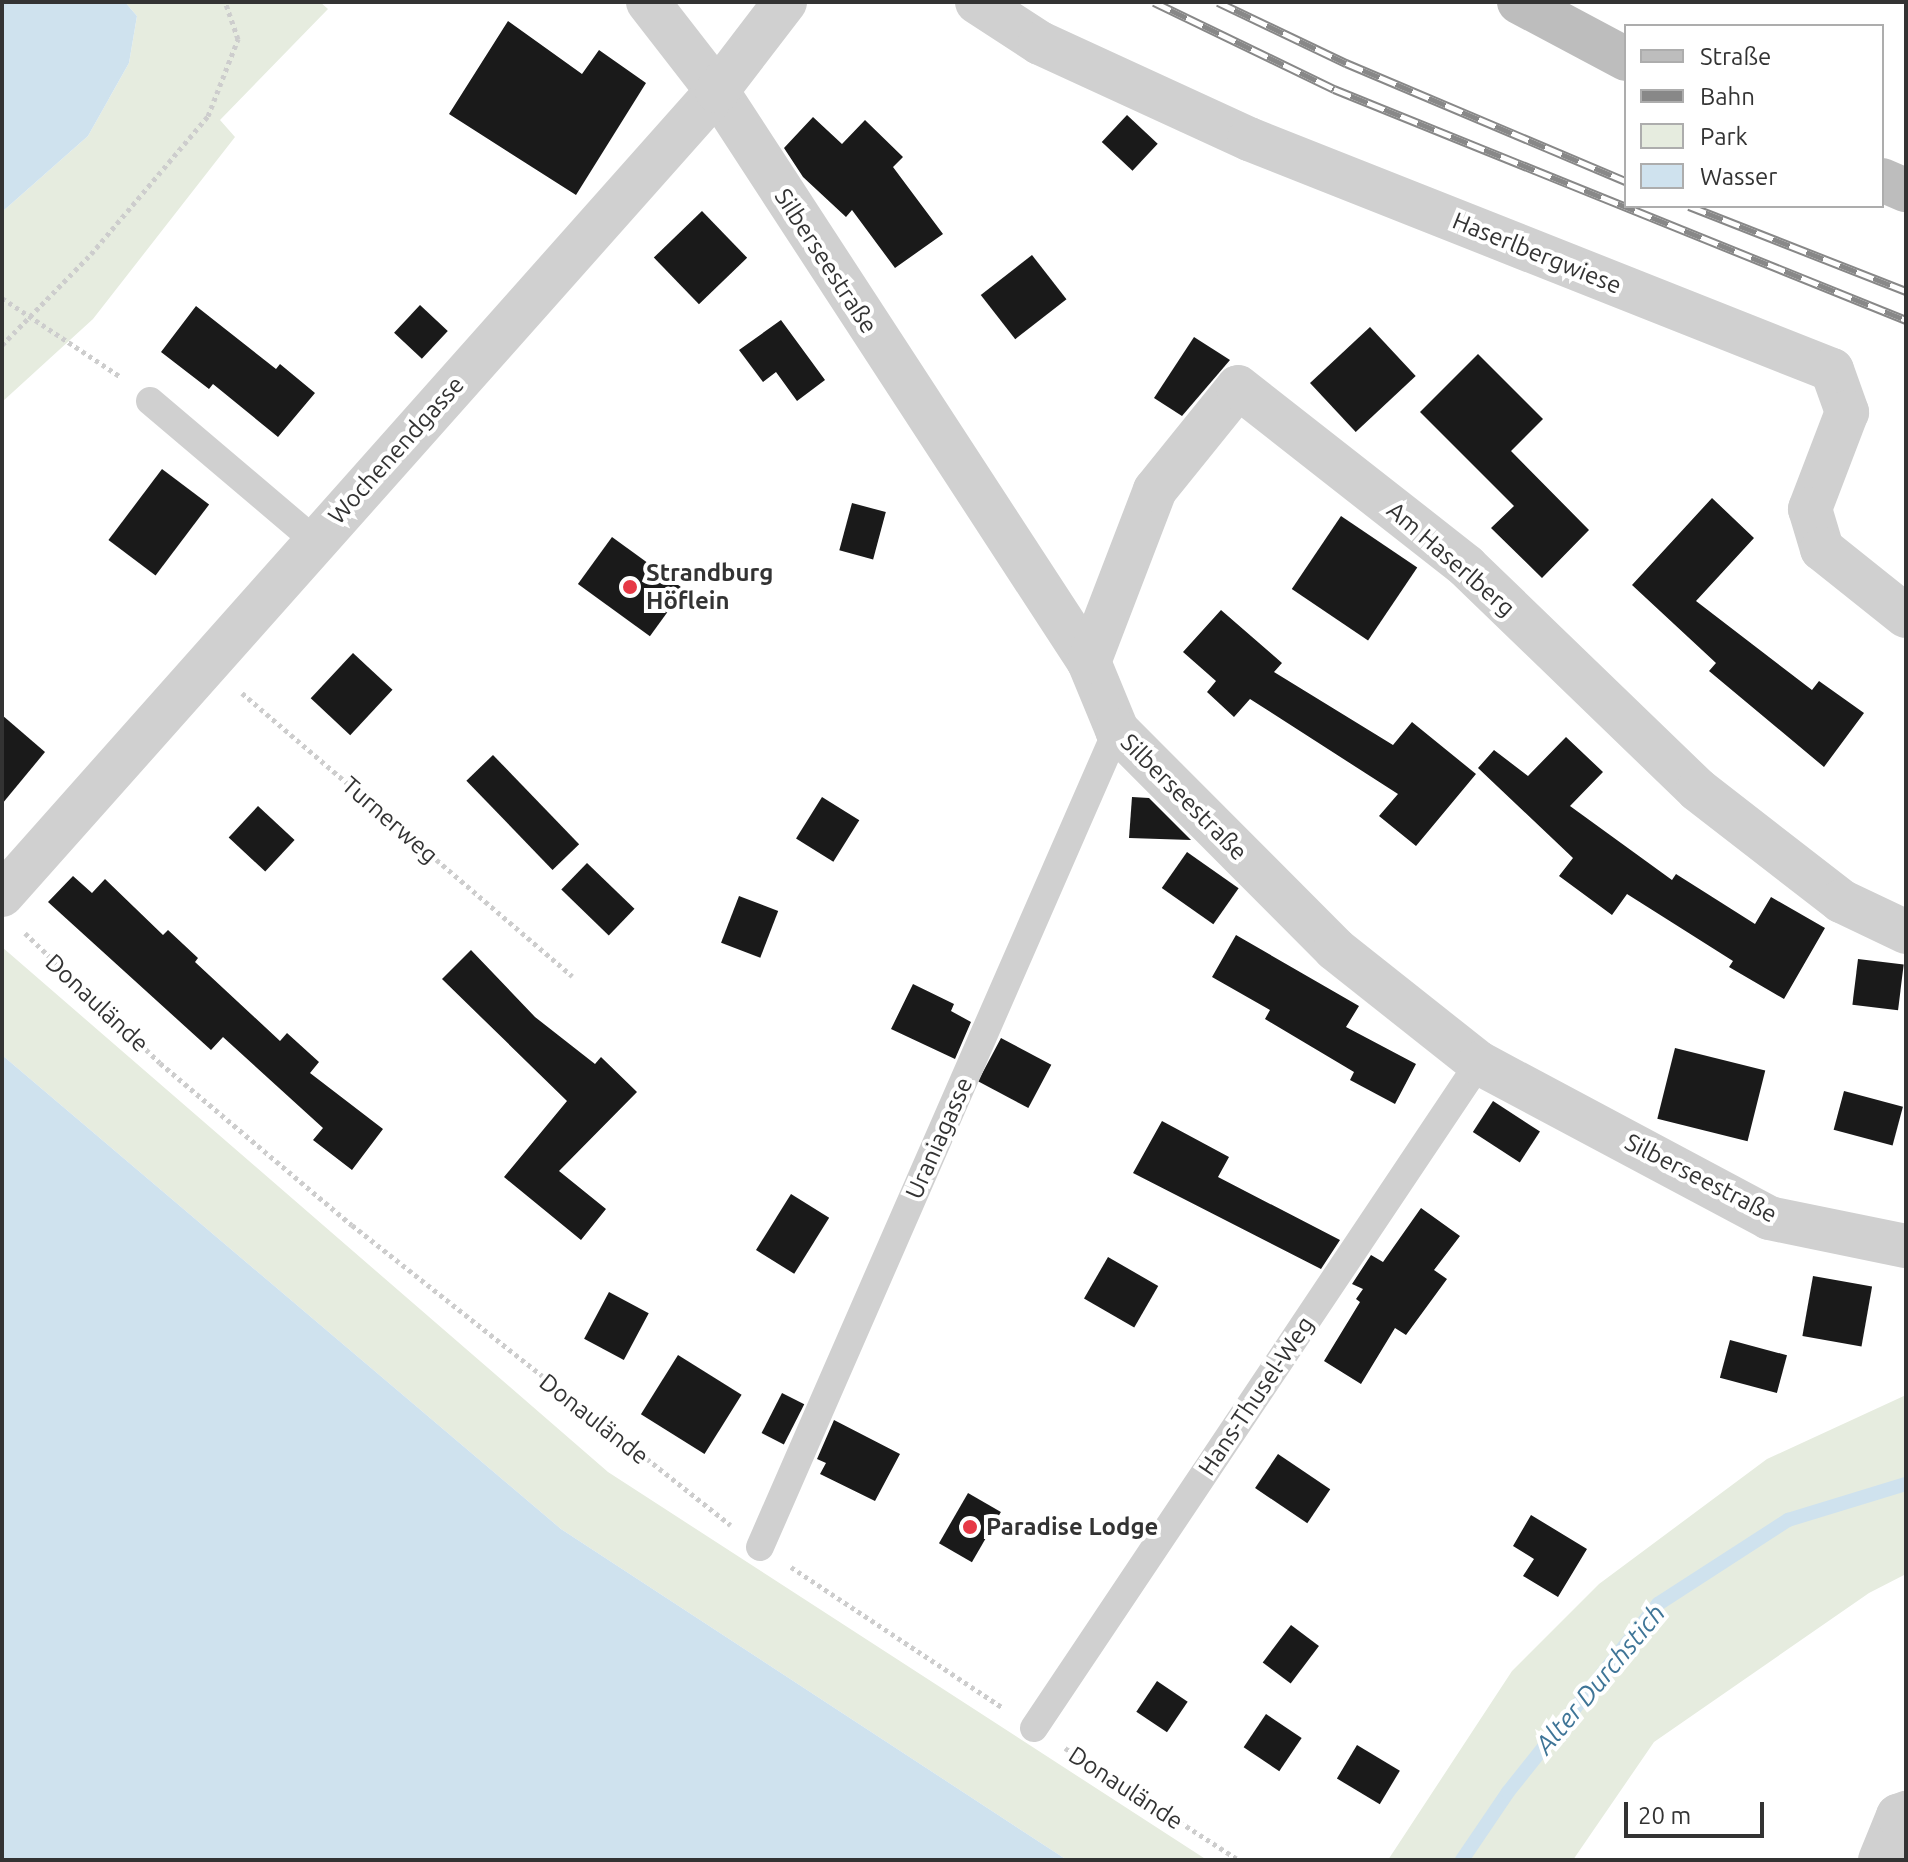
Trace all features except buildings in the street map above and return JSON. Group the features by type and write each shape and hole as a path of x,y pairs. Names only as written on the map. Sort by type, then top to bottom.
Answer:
{"main road":[{"path":"1519,2 1624,58"},
{"path":"1884,181 1906,190"}],"street":[{"name":"Silberseestraße","path":"648,2 717,91 1089,662 1117,730 1335,949 1479,1063 1769,1218 1906,1246"},
{"name":"Wochenendgasse","path":"12,913 207,663 717,91 785,2"},
{"name":"Haserlbergwiese","path":"977,2 1040,43 1249,139 1832,370 1847,412 1810,509 1822,549 1906,616"},
{"name":"Am Haserlberg","path":"1089,662 1155,490 1238,387 1466,566 1698,790 1841,901 1906,932"},
{"path":"1880,1860 1898,1816 1906,1813"}],"lane":[{"path":"150,401 315,541"},
{"name":"Uraniagasse","path":"760,1547 1117,730"},
{"name":"Hans-Thusel-Weg","path":"1034,1728 1479,1063"}],"path":[{"path":"2,345 91,254 208,116 238,39 225,2"},
{"path":"2,298 100,361 150,401"},
{"name":"Turnerweg","path":"207,663 572,976"},
{"name":"Donaulände","path":"12,913 160,1063 352,1225 606,1431 760,1547 1239,1860"}],"green space":[{"path":"125,2 320,2 328,9 220,120 235,137 93,319 2,402 2,212 88,136 129,63 137,16"},
{"path":"2,947 608,1472 1207,1860 1067,1860 561,1529 2,1055"},
{"path":"1906,1395 1906,1574 1869,1593 1654,1742 1573,1860 1388,1860 1512,1671 1599,1584 1767,1459"}],"water":[{"path":"2,2 125,2 137,16 129,63 88,136 2,212"},
{"path":"2,1055 561,1529 1067,1860 2,1860"}],"waterway":[{"name":"Alter Durchstich","path":"1462,1860 1508,1792 1658,1604 1788,1520 1906,1484"}],"railway":[{"path":"1154,2 1334,89 1624,206"},
{"path":"1218,2 1346,63 1624,180"},
{"path":"1629,208 1906,320"},
{"path":"1694,208 1906,291"}],"place":[{"name":"Strandburg Höflein","path":"630,587"},
{"name":"Paradise Lodge","path":"970,1527"}]}
